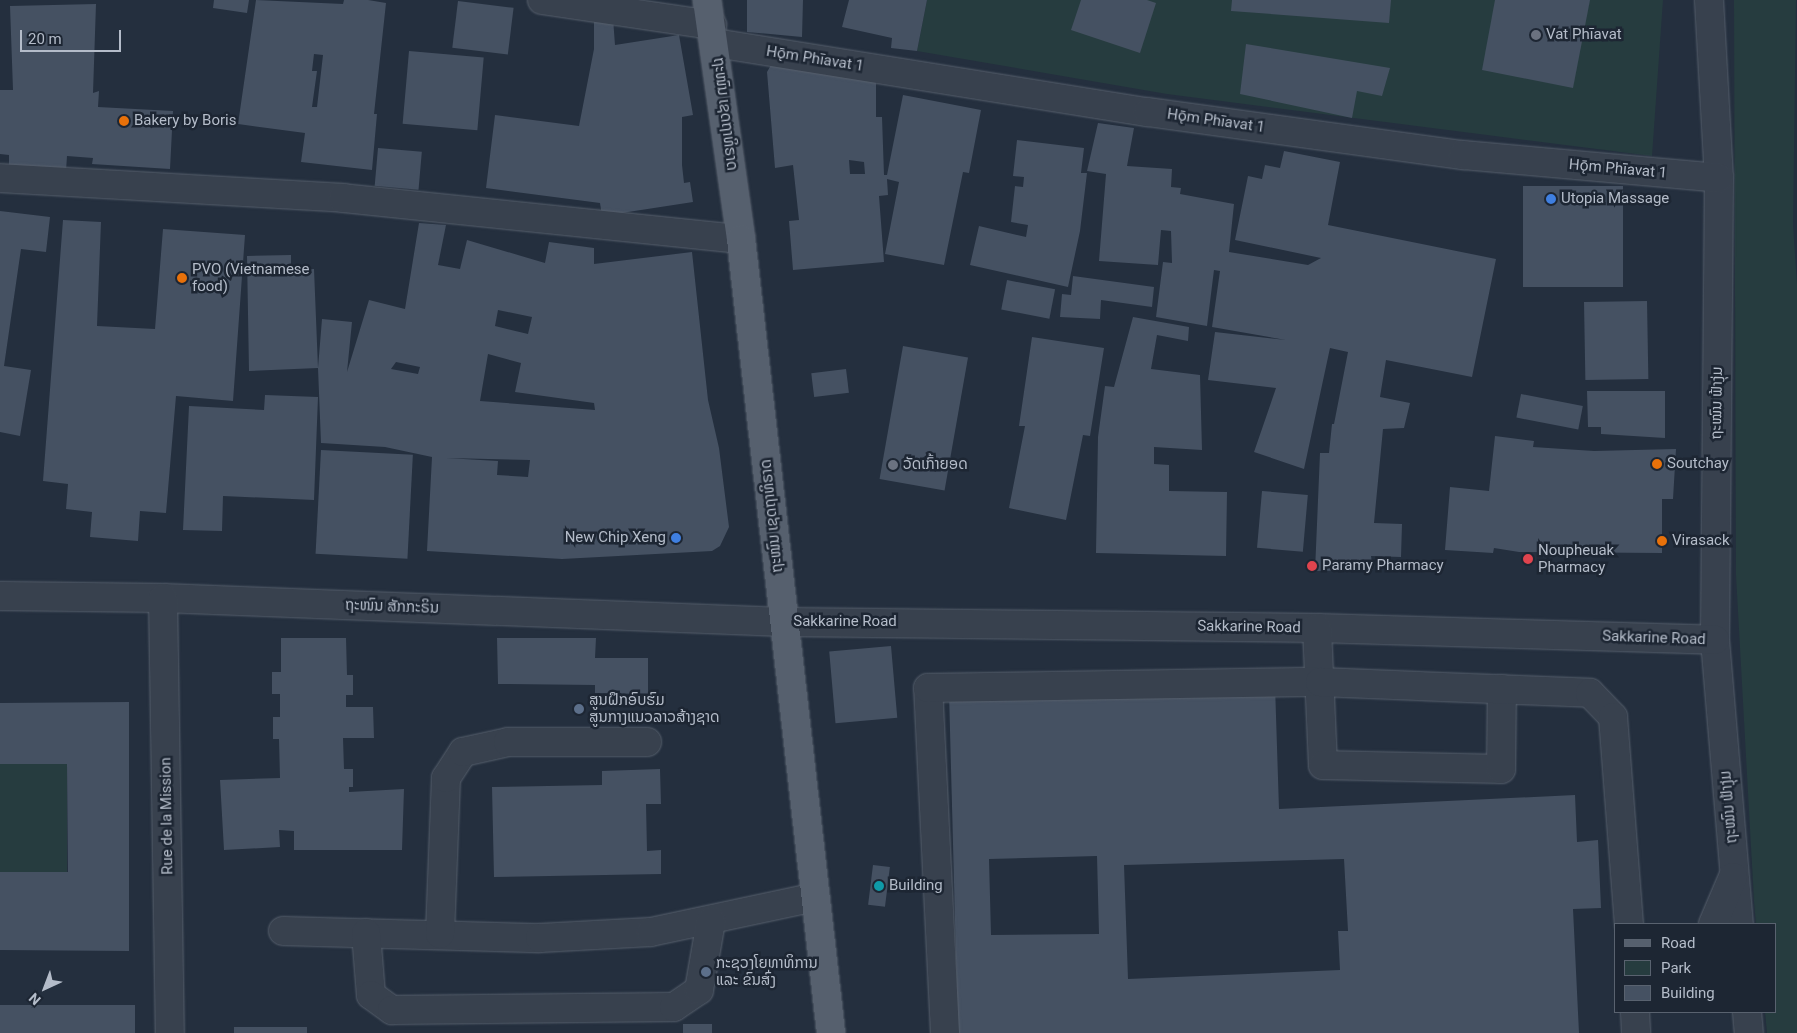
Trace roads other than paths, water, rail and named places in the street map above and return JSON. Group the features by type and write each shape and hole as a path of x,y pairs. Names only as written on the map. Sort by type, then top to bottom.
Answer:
{"main road":[{"name":"ຖະໜົນ ເຊດຖາທິຣາດ","path":"711,23 741,239 830,1033"}],"street":[{"name":"Hǭm Phīavat 1","path":"542,0 711,23 1148,112 1453,153 1719,178"},
{"name":"ຖະໝົນ ຟ້າງຸ່ມ","path":"1708,0 1719,178 1715,640 1739,923"},
{"path":"0,178 343,198 741,239"},
{"name":"ຖະໜົນ ສັກກະຣິນ","path":"0,596 164,598 784,622"},
{"name":"Rue de la Mission","path":"164,598 170,1033"},
{"name":"Sakkarine Road","path":"784,622 1317,628 1715,640"},
{"path":"1317,628 1323,765 1501,769 1502,689"},
{"path":"945,1033 928,688 1320,682 1590,693 1613,717 1629,923"},
{"path":"440,934 446,778 462,752 508,742 647,742"},
{"path":"1713,923 1735,874"},
{"path":"283,931 540,938 652,932 711,921 815,897"},
{"path":"366,933 371,995 392,1010 674,1008 698,990 711,921"},
{"path":"1635,1013 1636,1033"},
{"path":"1747,1013 1748,1033"}],"place":[{"name":"Vat Phīavat","path":"1536,35"},
{"name":"Bakery by Boris","path":"124,121"},
{"name":"Utopia Massage","path":"1551,199"},
{"name":"PVO (Vietnamese food)","path":"182,278"},
{"name":"Soutchay","path":"1657,464"},
{"name":"ວັດເກົ້າຍອດ","path":"893,465"},
{"name":"New Chip Xeng","path":"676,538"},
{"name":"Virasack","path":"1662,541"},
{"name":"Noupheuak Pharmacy","path":"1528,559"},
{"name":"Paramy Pharmacy","path":"1312,566"},
{"name":"ສູນຝຶກອົບຮົມ ສູນກາງແນວລາວສ້າງຊາດ","path":"579,709"},
{"name":"Building","path":"879,886"},
{"name":"ກະຊວງໂຍທາທິການ ແລະ ຂົນສົ່ງ","path":"706,972"}]}
